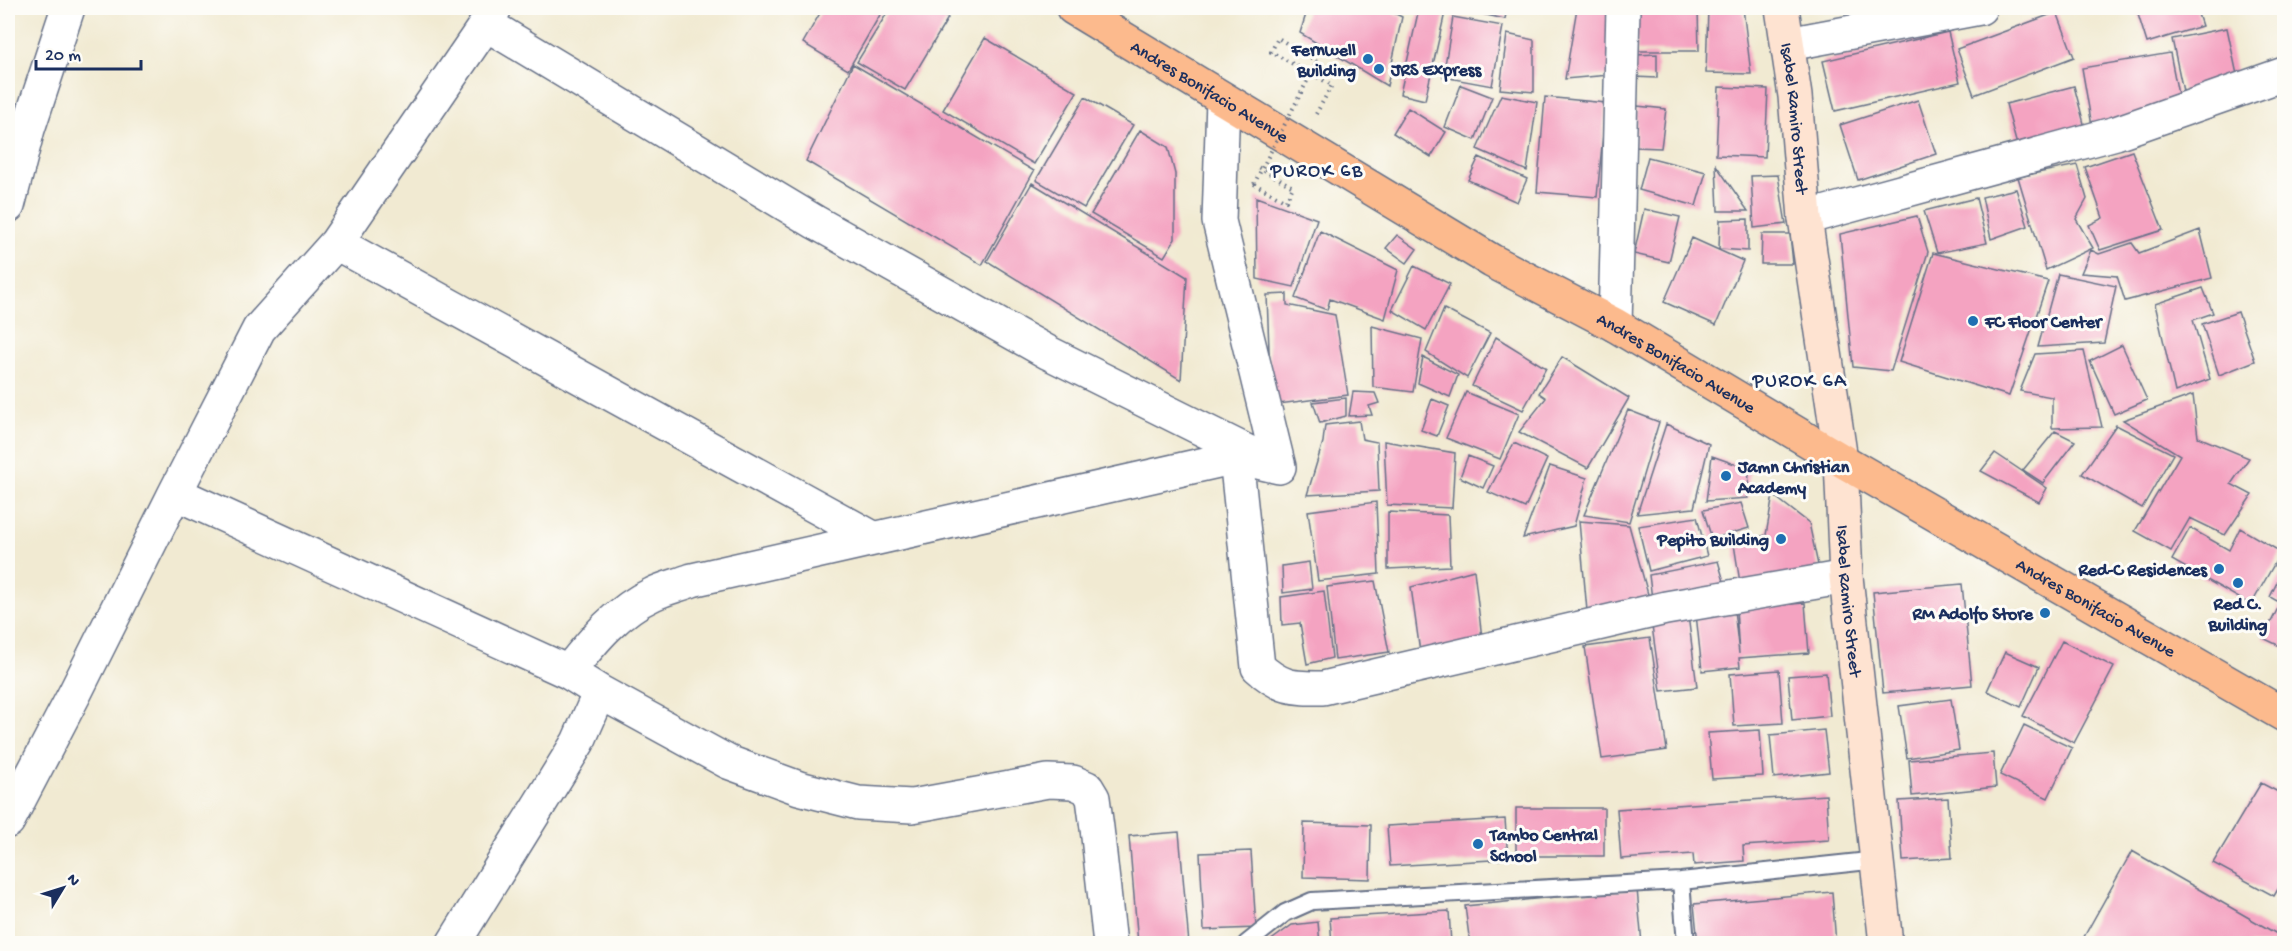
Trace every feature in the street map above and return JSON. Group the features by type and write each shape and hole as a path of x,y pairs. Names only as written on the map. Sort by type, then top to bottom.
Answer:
{"highway":[{"name":"Andres Bonifacio Avenue","path":"1073,8 1492,261 1615,325 1841,460 2284,715"}],"street":[{"path":"8,206 18,125 68,8"},
{"path":"1615,325 1623,8"},
{"name":"Isabel Ramiro Street","path":"1782,8 1795,96 1805,218 1841,460 1846,577 1886,944"},
{"path":"1788,44 1980,8"},
{"path":"8,821 259,329 336,243 490,16 845,239 1049,353 1280,467"},
{"path":"1805,218 2116,134 2284,74"},
{"path":"1223,100 1219,221 1280,467"},
{"path":"336,243 873,538"},
{"path":"568,672 601,632 625,611 652,594 692,580 1236,457 1280,467"},
{"path":"1236,457 1258,667 1274,682 1296,688 1323,688 1666,608 1846,577"},
{"path":"174,493 568,672 728,762 799,788 858,803 912,806 1048,781 1073,782 1087,788 1093,798 1096,818 1110,944"},
{"path":"453,944 578,742 600,692"}],"lane":[{"path":"1246,944 1285,913 1312,902 1681,881 1878,860"},
{"path":"1681,881 1686,944"}],"path":[{"path":"1293,187 1287,201 1254,184 1317,62 1278,38 1271,51 1332,85 1300,144"}],"building":[{"path":"823,8 884,8 848,70 803,43"},
{"path":"890,8 931,8 948,18 905,90 857,62"},
{"name":"Fernwell Building","path":"1308,8 1384,8 1402,17 1387,86 1300,33"},
{"path":"1419,8 1446,8 1425,100 1400,94"},
{"path":"1455,8 1507,8 1505,19"},
{"path":"1577,8 1614,8 1609,75 1565,79"},
{"path":"1637,8 1698,9 1699,51 1637,51"},
{"path":"1708,8 1743,8 1751,74 1706,73"},
{"path":"1853,8 1884,8 1856,16"},
{"path":"2136,8 2196,8 2202,26 2147,43"},
{"path":"2057,12 2074,57 1974,95 1957,49"},
{"path":"1453,17 1503,26 1492,86 1443,77"},
{"path":"2227,28 2239,84 2184,96 2172,39"},
{"path":"1948,32 1960,82 1835,111 1823,61"},
{"path":"1507,34 1534,40 1534,92 1500,89"},
{"path":"985,38 1077,92 1034,164 943,110"},
{"path":"2170,53 2181,110 2092,126 2082,68"},
{"path":"1657,54 1657,78 1634,77 1636,55"},
{"path":"853,64 1034,171 982,265 806,161"},
{"path":"1461,85 1492,97 1475,140 1445,127"},
{"path":"2074,86 2087,135 2019,153 2006,104"},
{"path":"1719,87 1768,89 1765,157 1716,155"},
{"path":"1501,95 1537,102 1527,171 1477,149"},
{"path":"1085,97 1133,125 1084,208 1036,180"},
{"path":"1545,97 1606,103 1597,197 1537,192"},
{"path":"1918,100 1936,154 1858,180 1840,125"},
{"path":"1637,106 1666,109 1661,148 1635,147"},
{"path":"1408,108 1446,132 1431,157 1393,133"},
{"path":"1140,130 1168,147 1175,174 1175,239 1164,257 1091,214"},
{"path":"2132,151 2163,230 2100,250 2089,225 2103,218 2085,167"},
{"path":"1479,157 1527,179 1517,202 1468,180"},
{"path":"1648,157 1706,172 1696,206 1639,190"},
{"path":"1716,165 1748,211 1718,211"},
{"path":"2077,165 2087,199 2076,219 2093,248 2046,270 2018,177"},
{"path":"1778,175 1786,224 1754,228 1751,176"},
{"path":"1032,183 1187,277 1181,380 987,261"},
{"path":"2016,189 2028,226 1991,239 1982,197"},
{"path":"1256,197 1317,219 1294,287 1257,279"},
{"path":"1976,198 1987,243 1937,253 1924,211"},
{"path":"1644,209 1680,217 1669,262 1634,254"},
{"path":"1917,216 1928,252 1891,371 1853,367 1840,234"},
{"path":"1748,219 1748,251 1719,249 1720,220"},
{"path":"2200,230 2212,278 2125,301 2117,276 2081,273 2091,250 2099,254 2132,243 2139,253"},
{"path":"1320,231 1398,270 1385,319 1330,299 1327,310 1295,298"},
{"path":"1762,234 1790,234 1793,264 1761,264"},
{"path":"1397,235 1417,249 1407,263 1386,248"},
{"path":"1692,238 1743,261 1716,325 1664,302"},
{"name":"FC Floor Center","path":"1933,253 2048,281 2009,396 1899,362"},
{"path":"1414,266 1450,284 1426,330 1392,310"},
{"path":"2058,274 2116,286 2104,343 2038,347"},
{"path":"2203,288 2213,313 2193,320 2210,379 2175,392 2155,304"},
{"path":"1287,294 1287,305 1335,315 1348,395 1271,405 1267,295"},
{"path":"1444,309 1490,333 1467,378 1426,352"},
{"path":"2238,312 2255,361 2219,375 2202,324"},
{"path":"1372,326 1422,339 1413,392 1373,387"},
{"path":"1496,337 1546,368 1523,410 1472,386"},
{"path":"2122,345 2147,400 2114,414 2090,361"},
{"path":"2084,351 2102,427 2052,428 2052,397 2020,391 2035,354"},
{"path":"1423,357 1458,375 1450,397 1418,383"},
{"path":"1562,357 1629,398 1588,468 1519,432 1546,398 1539,393"},
{"path":"1353,392 1375,393 1379,403 1369,406 1372,415 1349,416"},
{"path":"1466,392 1519,414 1500,459 1446,438"},
{"path":"2193,395 2198,437 2249,458 2231,484 2252,495 2225,535 2190,518 2171,551 2135,531 2180,455 2123,420"},
{"path":"1346,398 1346,416 1320,423 1313,402"},
{"path":"1432,399 1449,406 1437,436 1421,430"},
{"path":"1628,410 1659,422 1629,522 1584,515"},
{"path":"1359,421 1362,439 1377,442 1379,491 1307,495 1323,442 1325,425"},
{"path":"1666,424 1709,444 1694,508 1637,514"},
{"path":"2116,425 2173,454 2142,508 2082,474"},
{"path":"2055,431 2075,441 2043,483 2023,470"},
{"path":"1384,441 1455,453 1452,508 1387,505"},
{"path":"1514,443 1547,459 1525,508 1488,492"},
{"path":"1995,453 2047,488 2039,502 1981,471"},
{"path":"1468,456 1493,466 1483,488 1460,477"},
{"path":"1712,456 1749,469 1748,498 1706,501"},
{"path":"1550,466 1587,478 1574,526 1523,538"},
{"name":"Pepito Building","path":"1773,495 1809,523 1821,579 1741,589 1734,544 1766,535"},
{"path":"1376,502 1379,574 1318,581 1308,511"},
{"path":"1741,503 1749,528 1712,539 1703,510"},
{"path":"1388,512 1448,515 1450,566 1388,569"},
{"path":"1697,517 1707,556 1649,571 1638,526"},
{"path":"1579,521 1629,525 1649,598 1587,611"},
{"name":"Red C. Building","path":"2190,528 2229,550 2240,528 2281,552 2251,605 2172,560"},
{"path":"1718,561 1728,595 1653,607 1649,575"},
{"path":"1309,562 1312,589 1283,593 1282,566"},
{"path":"2284,568 2284,605 2270,597"},
{"path":"1474,570 1483,647 1421,659 1411,587"},
{"path":"1375,581 1389,652 1335,660 1327,587"},
{"path":"1962,584 1972,685 1883,693 1873,592"},
{"path":"1324,591 1332,658 1307,664 1300,623 1282,625 1281,597"},
{"path":"1805,603 1809,653 1739,658 1740,667 1702,671 1696,614 1734,610 1739,654 1736,608"},
{"path":"2279,606 2284,609 2284,648 2263,638"},
{"path":"1688,615 1697,687 1661,691 1651,619"},
{"path":"1650,638 1667,750 1602,759 1585,647"},
{"path":"2062,641 2114,667 2074,743 2023,716"},
{"path":"2005,652 2039,667 2021,707 1987,691"},
{"path":"1779,670 1783,723 1734,726 1730,674"},
{"path":"1826,673 1830,716 1792,720 1788,676"},
{"path":"1951,699 1959,750 1907,758 1899,706"},
{"path":"2024,725 2072,748 2048,798 2000,775"},
{"path":"1760,730 1763,776 1712,779 1708,733"},
{"path":"1824,730 1829,772 1774,778 1770,735"},
{"path":"1993,753 1996,787 1912,796 1909,760"},
{"path":"2261,783 2284,795 2284,879 2274,896 2213,863"},
{"path":"1826,795 1829,840 1743,846 1744,861 1694,865 1693,854 1621,859 1617,809"},
{"path":"1948,798 1952,858 1903,861 1899,801"},
{"path":"1516,808 1604,808 1604,856 1516,856"},
{"path":"1505,819 1508,859 1390,866 1387,826"},
{"path":"1304,823 1371,825 1370,879 1303,877"},
{"path":"1179,832 1189,944 1138,944 1129,836"},
{"path":"1251,851 1256,928 1204,930 1200,853"},
{"path":"2132,851 2284,938 2284,944 2080,944"},
{"path":"1637,889 1642,944 1470,944 1465,906"},
{"path":"1832,892 1836,944 1698,944 1694,904"},
{"path":"1449,911 1451,944 1332,944 1330,918"},
{"path":"1318,922 1320,944 1266,944 1292,925"}],"place":[{"name":"Fernwell Building","path":"1368,59"},
{"name":"JRS Express","path":"1379,69"},
{"name":"FC Floor Center","path":"1973,321"},
{"name":"Jamn Christian Academy","path":"1726,476"},
{"name":"Pepito Building","path":"1781,539"},
{"name":"Red-C Residences","path":"2219,569"},
{"name":"Red C. Building","path":"2238,583"},
{"name":"RM Adolfo Store","path":"2045,613"},
{"name":"Tambo Central School","path":"1478,844"}],"district":[{"name":"PUROK 6B","path":"1317,169"},
{"name":"PUROK 6A","path":"1800,379"}]}
